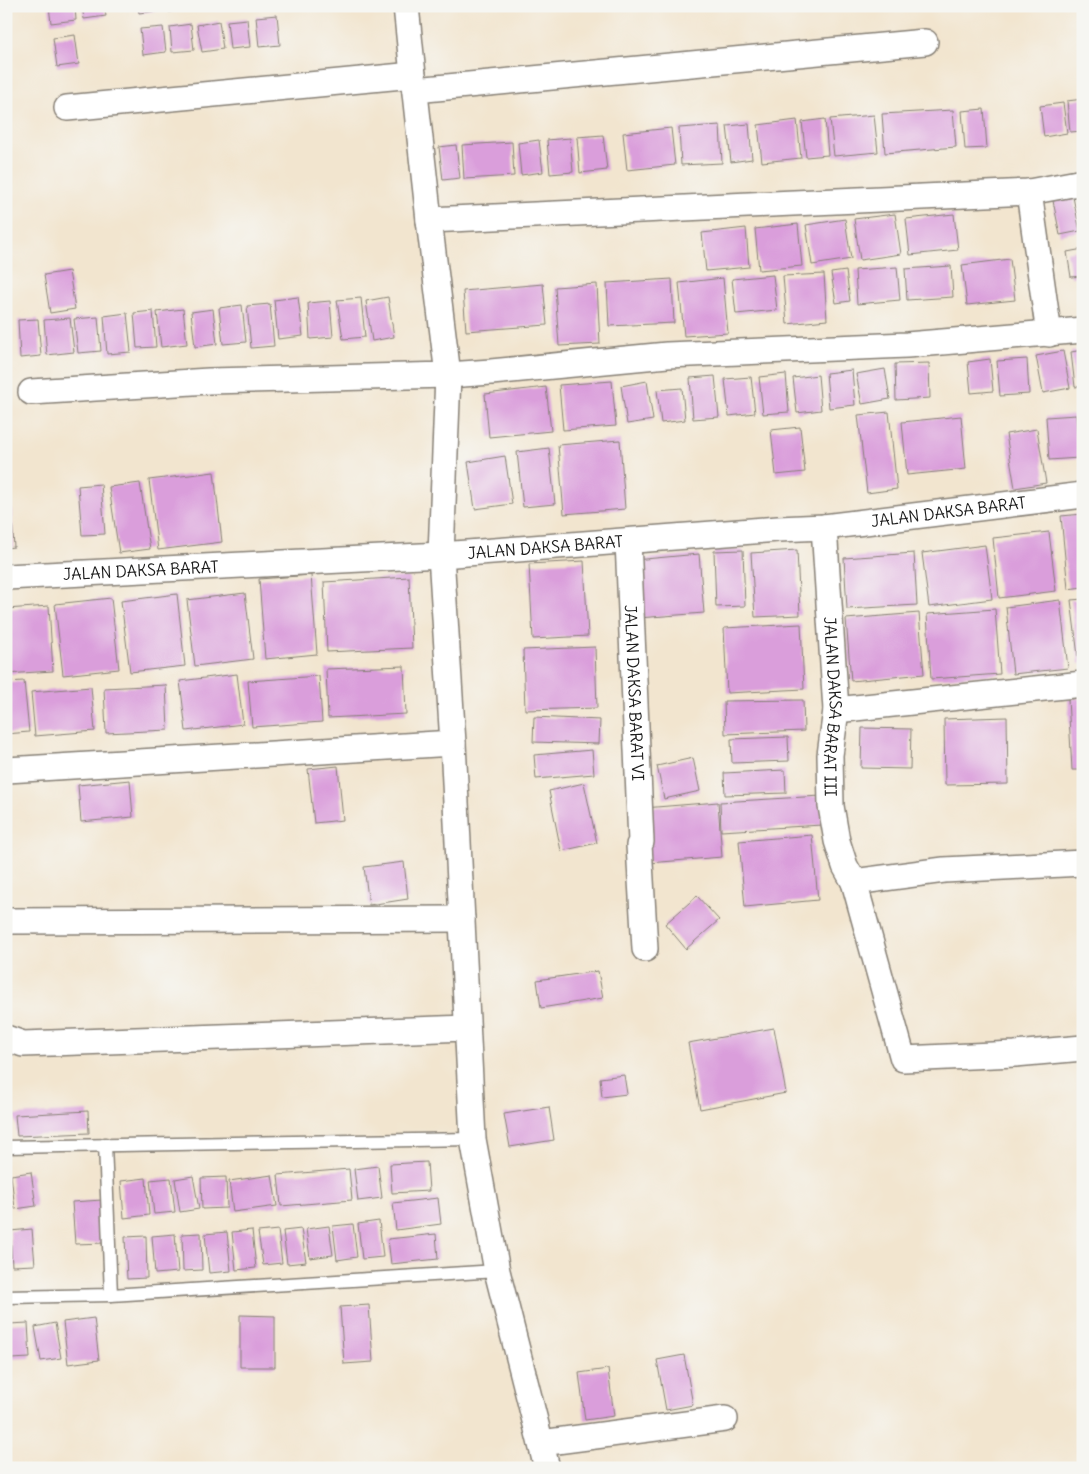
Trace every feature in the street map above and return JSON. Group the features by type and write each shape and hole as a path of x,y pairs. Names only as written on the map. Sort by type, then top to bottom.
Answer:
{"street":[{"path":"406,6 428,220 448,375 441,555 453,743 473,1139 497,1271 548,1468"},
{"path":"67,108 414,83 925,42"},
{"path":"428,220 1029,192 1083,182"},
{"path":"1029,192 1048,334"},
{"path":"31,392 209,381 448,375 667,355 907,345 1083,330"},
{"name":"JALAN DAKSA BARAT","path":"6,577 441,555 824,527 1083,495"},
{"name":"JALAN DAKSA BARAT III","path":"824,527 836,710 830,755 831,806 837,841 845,866 854,882 903,1059 1015,1054 1083,1048"},
{"name":"JALAN DAKSA BARAT VI","path":"628,541 641,842 639,845 645,949"},
{"path":"836,710 1083,684"},
{"path":"7,770 453,743"},
{"path":"854,882 944,870 1083,863"},
{"path":"6,923 18,921 462,919"},
{"path":"6,1038 23,1044 467,1028"},
{"path":"541,1443 725,1419"}],"lane":[{"path":"6,1147 473,1139"},
{"path":"105,1144 111,1295"},
{"path":"6,1297 111,1295 497,1271"}],"building":[{"path":"49,6 75,6 76,20 51,23"},
{"path":"82,6 104,6 106,16 84,19"},
{"path":"138,6 162,6 162,10 139,13"},
{"path":"169,6 193,6 193,8 169,12"},
{"path":"277,15 280,45 259,47 256,17"},
{"path":"247,19 250,47 230,49 227,21"},
{"path":"219,21 223,49 202,52 197,25"},
{"path":"191,24 194,50 172,52 170,27"},
{"path":"163,27 166,52 143,55 140,29"},
{"path":"75,35 79,64 57,67 53,38"},
{"path":"1083,99 1083,131 1070,132 1067,101"},
{"path":"1063,103 1067,133 1044,137 1040,106"},
{"path":"984,109 987,148 965,149 962,111"},
{"path":"953,110 956,147 885,153 882,114"},
{"path":"874,115 878,152 834,156 830,119"},
{"path":"825,119 828,155 806,157 802,122"},
{"path":"797,120 801,158 762,162 758,125"},
{"path":"749,124 752,159 731,162 727,126"},
{"path":"720,125 722,163 681,165 679,128"},
{"path":"671,128 675,165 627,170 623,133"},
{"path":"603,135 607,170 580,173 577,137"},
{"path":"570,138 573,172 550,174 547,140"},
{"path":"539,140 543,172 521,175 518,143"},
{"path":"512,142 514,176 464,179 462,145"},
{"path":"456,145 460,178 443,180 439,147"},
{"path":"1073,197 1080,231 1060,235 1053,201"},
{"path":"895,214 901,254 860,260 854,219"},
{"path":"954,214 958,250 910,255 906,219"},
{"path":"845,219 851,259 812,265 806,225"},
{"path":"798,224 802,266 759,270 755,229"},
{"path":"746,228 749,267 706,271 702,233"},
{"path":"1083,249 1083,276 1071,277 1067,252"},
{"path":"1010,259 1015,300 967,305 962,265"},
{"path":"951,266 953,297 907,300 905,269"},
{"path":"897,267 900,300 857,304 855,270"},
{"path":"69,271 75,309 50,313 44,275"},
{"path":"846,271 850,301 836,303 831,273"},
{"path":"824,274 827,320 787,324 783,276"},
{"path":"773,275 777,310 736,314 732,279"},
{"path":"723,278 728,333 684,336 679,283"},
{"path":"672,279 674,323 609,326 607,283"},
{"path":"543,284 547,325 466,331 463,291"},
{"path":"597,284 600,344 559,346 555,287"},
{"path":"298,297 303,336 278,339 274,300"},
{"path":"388,297 394,337 372,341 366,301"},
{"path":"361,298 365,337 343,339 337,300"},
{"path":"330,301 333,337 310,339 308,303"},
{"path":"270,304 274,346 251,348 247,306"},
{"path":"242,305 246,342 223,344 219,308"},
{"path":"183,309 187,344 161,347 157,312"},
{"path":"213,309 217,344 195,347 191,312"},
{"path":"153,311 156,347 137,348 134,313"},
{"path":"127,313 131,352 107,354 104,316"},
{"path":"98,317 101,351 78,353 74,319"},
{"path":"70,318 74,352 47,355 44,320"},
{"path":"38,319 41,356 20,358 18,320"},
{"path":"1083,350 1083,386 1075,387 1071,352"},
{"path":"1063,351 1070,388 1043,393 1036,356"},
{"path":"990,359 993,391 971,393 968,362"},
{"path":"1027,359 1029,394 1000,396 997,361"},
{"path":"929,363 930,398 896,400 895,364"},
{"path":"885,369 890,399 862,404 856,374"},
{"path":"852,370 855,405 829,408 826,373"},
{"path":"786,374 789,412 763,414 759,377"},
{"path":"818,375 821,410 797,413 793,378"},
{"path":"715,376 719,417 693,419 690,378"},
{"path":"751,377 755,413 729,416 725,379"},
{"path":"612,381 616,426 563,430 559,385"},
{"path":"647,381 653,420 627,424 621,386"},
{"path":"546,387 551,431 489,437 485,394"},
{"path":"682,388 685,420 661,423 657,390"},
{"path":"889,412 897,489 867,493 858,415"},
{"path":"1076,415 1079,458 1049,460 1046,417"},
{"path":"961,416 966,469 907,475 902,422"},
{"path":"1080,421 1083,421 1083,433 1082,433"},
{"path":"800,427 805,472 776,475 771,430"},
{"path":"1037,429 1046,483 1015,488 1006,434"},
{"path":"620,440 625,509 564,514 558,445"},
{"path":"549,448 555,504 523,507 517,452"},
{"path":"505,456 512,504 475,509 468,462"},
{"path":"214,472 222,542 158,550 149,480"},
{"path":"140,483 150,549 119,553 109,487"},
{"path":"101,484 105,534 82,535 78,486"},
{"path":"6,505 11,505 14,547 6,548"},
{"path":"1083,514 1083,587 1068,589 1061,516"},
{"path":"1049,532 1056,591 999,598 993,538"},
{"path":"985,545 992,599 929,607 922,553"},
{"path":"743,550 745,606 716,607 714,551"},
{"path":"797,550 800,615 755,617 751,553"},
{"path":"914,553 917,605 847,609 844,558"},
{"path":"699,554 704,613 638,618 634,560"},
{"path":"584,561 588,636 533,639 529,564"},
{"path":"311,575 317,654 265,659 259,579"},
{"path":"409,577 412,648 327,652 324,582"},
{"path":"245,593 253,659 195,666 187,600"},
{"path":"177,594 185,666 130,672 121,601"},
{"path":"111,598 119,669 63,675 55,604"},
{"path":"1083,599 1083,663 1079,664 1071,600"},
{"path":"1060,600 1068,668 1013,674 1006,607"},
{"path":"49,606 53,671 6,674 6,609"},
{"path":"995,609 1000,674 931,679 927,614"},
{"path":"919,613 924,674 851,681 846,619"},
{"path":"801,624 804,689 727,693 724,628"},
{"path":"595,647 597,708 525,710 523,650"},
{"path":"404,666 406,714 328,718 326,669"},
{"path":"237,674 243,724 186,731 180,681"},
{"path":"319,676 322,722 252,727 248,681"},
{"path":"24,681 29,732 6,734 6,682"},
{"path":"166,685 168,730 106,733 104,688"},
{"path":"91,687 95,731 35,736 31,692"},
{"path":"1083,698 1083,770 1072,770 1068,699"},
{"path":"803,700 804,731 725,734 724,701"},
{"path":"534,717 600,720 599,744 533,742"},
{"path":"1007,717 1008,784 945,785 944,719"},
{"path":"862,728 911,729 910,769 861,768"},
{"path":"788,737 789,761 732,763 731,739"},
{"path":"592,750 594,774 536,779 534,755"},
{"path":"693,758 700,791 664,799 657,766"},
{"path":"338,766 343,820 314,823 308,769"},
{"path":"785,770 786,793 725,795 724,773"},
{"path":"130,780 133,817 81,822 78,785"},
{"path":"584,783 597,843 561,851 549,791"},
{"path":"821,796 822,825 721,831 720,802"},
{"path":"718,802 722,857 649,863 644,808"},
{"path":"812,835 818,900 745,907 739,841"},
{"path":"404,862 408,899 369,905 364,867"},
{"path":"697,896 719,920 686,949 665,924"},
{"path":"598,971 603,998 541,1008 537,980"},
{"path":"774,1028 786,1093 700,1109 688,1043"},
{"path":"624,1075 627,1094 602,1097 600,1078"},
{"path":"549,1107 554,1140 510,1147 504,1114"},
{"path":"88,1111 89,1133 17,1136 15,1115"},
{"path":"427,1162 429,1191 392,1193 390,1164"},
{"path":"378,1166 382,1198 358,1201 354,1169"},
{"path":"349,1169 352,1200 281,1206 278,1175"},
{"path":"31,1172 36,1206 15,1209 11,1175"},
{"path":"272,1175 277,1206 233,1212 229,1181"},
{"path":"193,1176 199,1209 180,1212 175,1179"},
{"path":"226,1177 227,1208 202,1209 201,1178"},
{"path":"146,1178 149,1215 124,1218 121,1181"},
{"path":"171,1178 175,1212 154,1214 150,1180"},
{"path":"438,1198 441,1224 396,1230 393,1203"},
{"path":"102,1200 105,1243 75,1244 72,1202"},
{"path":"379,1221 383,1257 362,1259 358,1224"},
{"path":"353,1224 357,1257 337,1260 333,1226"},
{"path":"329,1226 333,1255 310,1258 306,1229"},
{"path":"32,1229 35,1265 12,1266 10,1231"},
{"path":"301,1229 306,1262 287,1264 283,1231"},
{"path":"252,1230 256,1268 236,1270 232,1232"},
{"path":"278,1230 282,1263 263,1265 258,1232"},
{"path":"227,1232 231,1271 209,1273 205,1234"},
{"path":"201,1233 202,1270 183,1271 182,1234"},
{"path":"175,1234 178,1272 155,1274 152,1236"},
{"path":"436,1234 438,1259 391,1264 388,1239"},
{"path":"146,1236 147,1278 127,1279 125,1237"},
{"path":"369,1305 373,1362 344,1364 340,1307"},
{"path":"240,1315 275,1316 275,1367 240,1367"},
{"path":"94,1318 99,1360 68,1364 63,1322"},
{"path":"28,1323 30,1358 11,1359 9,1324"},
{"path":"55,1323 61,1358 41,1361 35,1327"},
{"path":"684,1355 693,1405 666,1410 657,1360"},
{"path":"608,1369 614,1416 585,1420 579,1373"}]}
